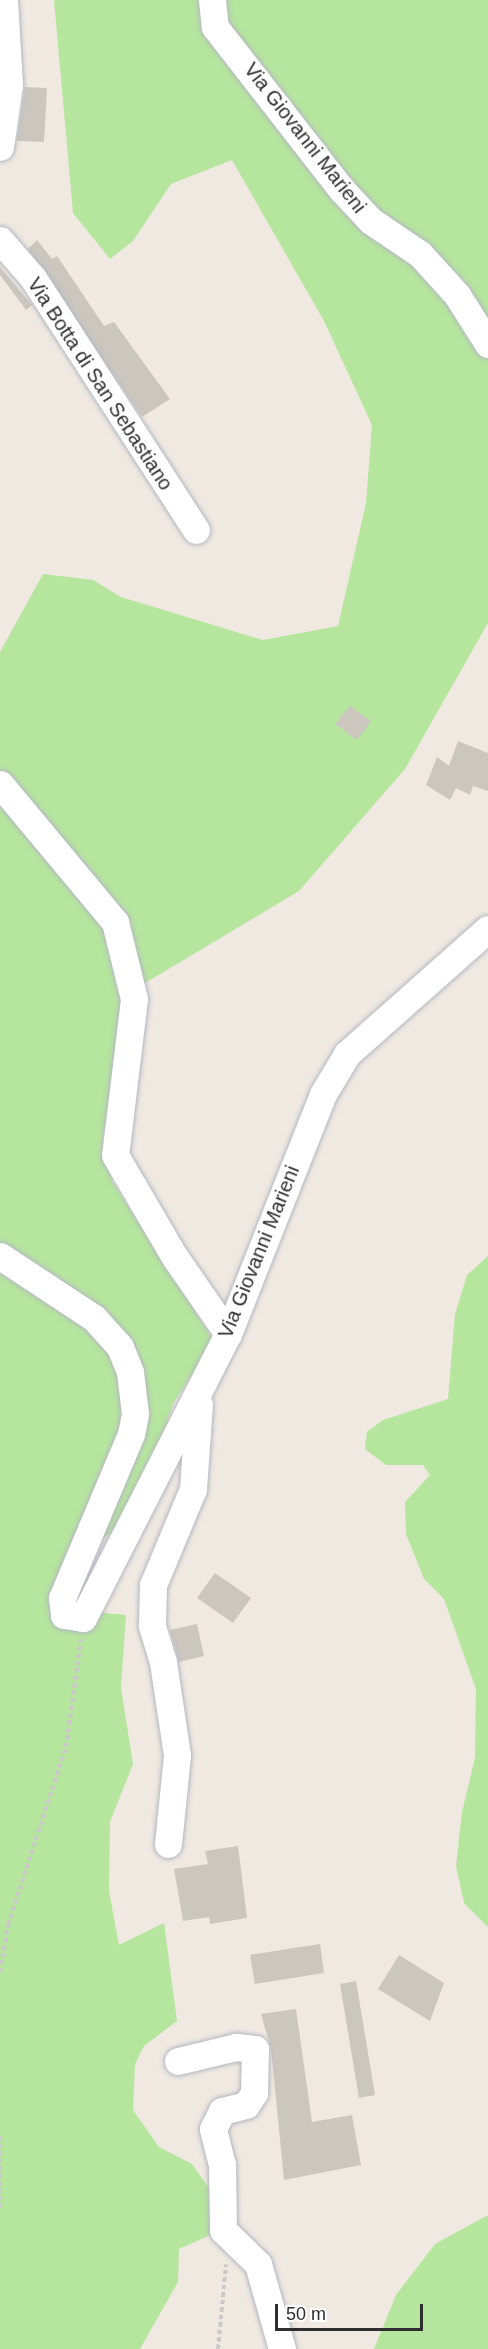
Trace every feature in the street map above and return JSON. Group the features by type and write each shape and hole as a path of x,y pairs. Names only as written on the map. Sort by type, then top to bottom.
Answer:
{"street":[{"path":"0,147 9,85 4,0"},
{"name":"Via Giovanni Marieni","path":"212,0 215,27 342,190 371,221 420,254 457,295 488,344"},
{"name":"Via Botta di San Sebastiano","path":"0,240 33,278 196,530"},
{"path":"0,784 115,922 134,999 115,1155 228,1334"},
{"name":"Via Giovanni Marieni","path":"83,1618 228,1334 315,1113 347,1054 488,929"},
{"path":"0,1256 94,1318 120,1347 130,1372 135,1414 131,1434 62,1598 64,1615 83,1618"},
{"path":"168,1844 177,1755 163,1662 152,1625 153,1585 193,1489 203,1382"},
{"path":"178,2061 236,2047 255,2049 254,2093 246,2105 222,2111 213,2128 222,2164 223,2230 258,2265 282,2349"}],"path":[{"path":"0,1972 8,1925 66,1748 83,1618"},
{"path":"0,2136 0,2210"},
{"path":"218,2349 225,2296 223,2230"}],"green space":[{"path":"54,0 488,0 488,623 405,769 299,891 125,995 116,1082 102,1141 112,1181 214,1341 174,1402 159,1446 113,1532 73,1559 55,1623 73,1630 94,1612 126,1615 121,1688 133,1764 110,1822 109,1891 119,1945 164,1923 177,2021 144,2046 135,2064 133,2110 159,2147 192,2164 211,2191 215,2233 179,2249 178,2282 140,2349 0,2349 0,652 43,574 93,580 121,597 263,640 338,626 366,503 372,425 324,321 232,160 171,184 133,241 110,259 73,213"},
{"path":"488,1256 488,1927 464,1903 456,1866 462,1812 475,1758 476,1689 444,1599 424,1579 406,1534 405,1502 430,1475 423,1465 386,1465 365,1449 367,1432 383,1420 448,1399 455,1314 467,1275"},
{"path":"488,2215 488,2349 374,2349 396,2295 435,2244"}],"building":[{"path":"25,87 47,88 44,142 17,141"},
{"path":"37,240 52,259 57,256 104,326 114,322 170,399 142,417 28,249"},
{"path":"0,267 32,305 26,310 0,275"},
{"path":"350,706 371,721 357,740 335,724"},
{"path":"458,741 488,753 488,791 473,786 470,795 456,788 450,800 426,785 437,757 449,766"},
{"path":"215,1573 251,1598 233,1623 197,1598"},
{"path":"197,1624 204,1656 179,1662 170,1630"},
{"path":"238,1846 247,1918 210,1924 209,1917 183,1921 174,1869 208,1864 205,1851"},
{"path":"320,1944 324,1973 255,1984 250,1955"},
{"path":"399,1955 444,1983 430,2021 378,1989"},
{"path":"356,1981 375,2095 359,2098 340,1984"},
{"path":"296,2009 312,2122 352,2115 361,2165 284,2180 271,2049 261,2014"}]}
